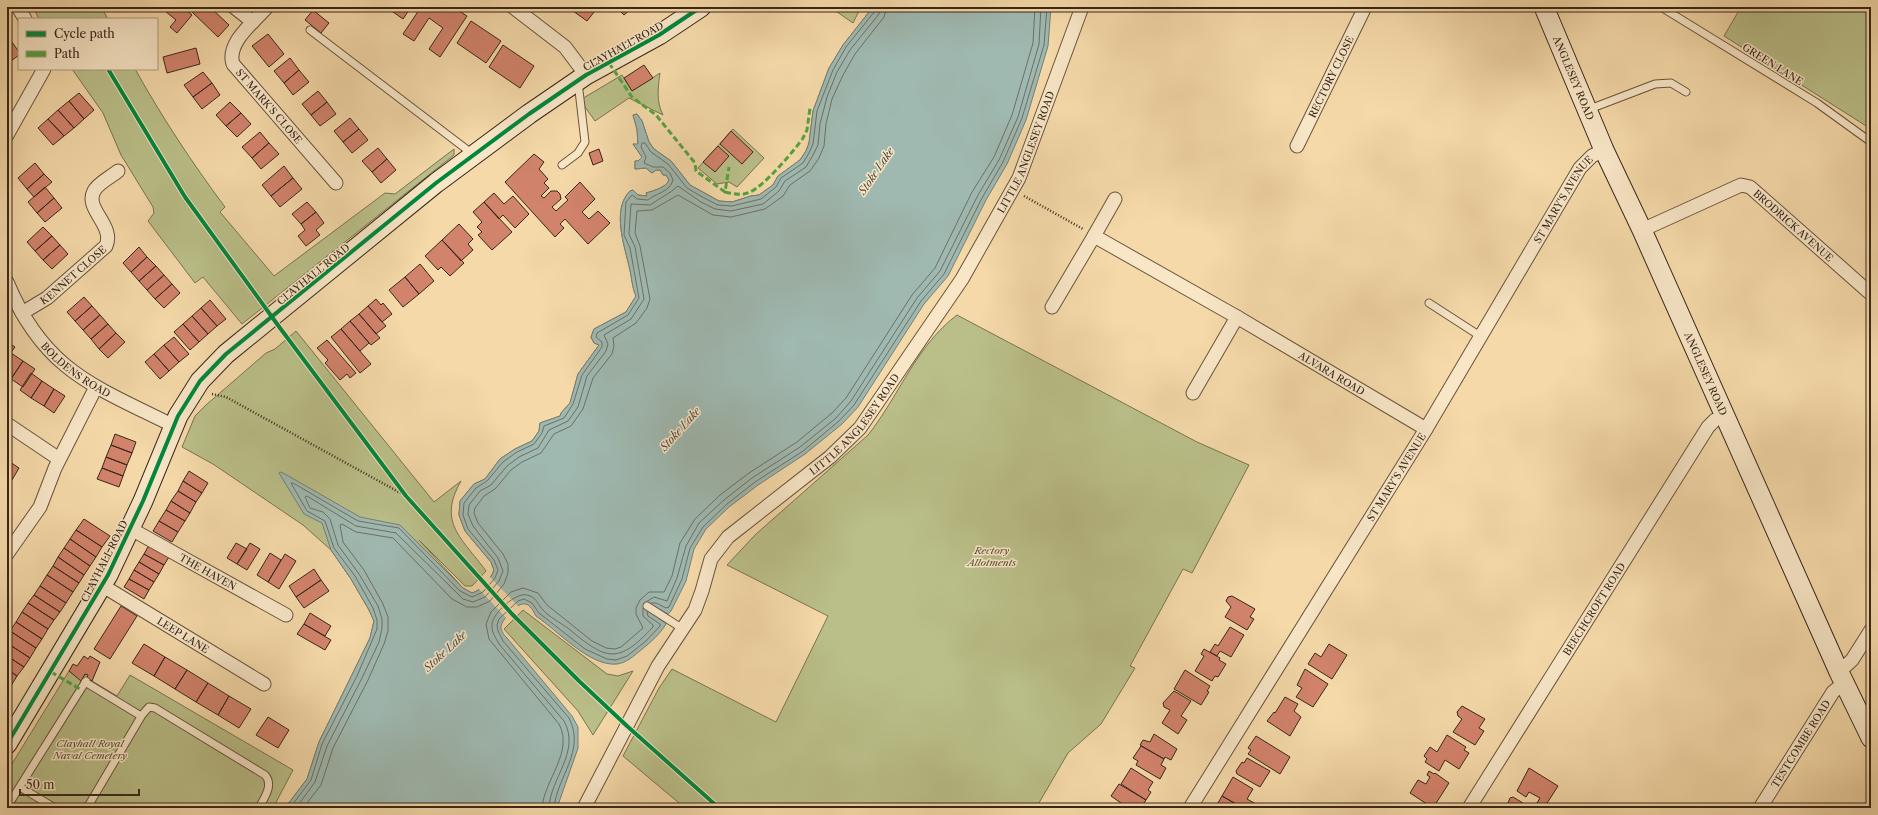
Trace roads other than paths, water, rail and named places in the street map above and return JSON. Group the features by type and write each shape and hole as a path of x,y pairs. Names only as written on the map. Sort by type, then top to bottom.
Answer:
{"street":[{"path":"18,7 24,18"},
{"path":"234,7 253,22"},
{"name":"ST MARK'S CLOSE","path":"267,7 236,44 231,57 233,64 336,183"},
{"path":"513,7 565,47 582,78"},
{"name":"CLAYHALL ROAD","path":"7,744 103,586 131,529 174,426 195,389 206,374 226,354 436,183 582,78 659,35 701,7"},
{"name":"LITTLE ANGLESEY ROAD","path":"584,808 658,666 683,629 698,602 711,559 720,545 728,537 830,457 860,428 962,279 1014,190 1035,138 1082,7"},
{"name":"RECTORY CLOSE","path":"1297,146 1365,7"},
{"name":"ANGLESEY ROAD","path":"1544,7 1604,150 1642,230 1724,416 1871,738"},
{"path":"7,136 43,70"},
{"name":"ST MARY'S AVENUE","path":"1190,808 1426,429 1580,168 1592,156 1604,150"},
{"name":"KENNET CLOSE","path":"22,313 47,298 106,246 109,237 108,232 94,207 92,195 96,188 118,171"},
{"name":"BRODRICK AVENUE","path":"1642,230 1741,185 1750,187 1871,294"},
{"path":"1052,308 1115,199"},
{"name":"ALVARA ROAD","path":"1094,236 1238,317 1426,429"},
{"name":"BOLDENS ROAD","path":"7,282 22,313 36,334 58,361 81,379 174,426"},
{"path":"1193,393 1238,317"},
{"path":"7,554 40,507 59,459 96,387"},
{"name":"BEECHCROFT ROAD","path":"1469,808 1708,427 1715,420 1724,416"},
{"path":"7,424 59,459"},
{"name":"THE HAVEN","path":"131,529 286,615"},
{"name":"LEEP LANE","path":"103,586 264,684"},
{"path":"1842,677 1871,630"},
{"name":"TESTCOMBE ROAD","path":"1760,808 1842,677"}],"lane":[{"name":"GREEN LANE","path":"1661,7 1817,103 1871,142"},
{"path":"310,30 474,155"},
{"path":"562,165 578,153 585,142 582,78"},
{"path":"1587,110 1655,84 1671,82 1686,92"},
{"path":"1429,303 1480,336"},
{"path":"647,606 683,629"},
{"path":"7,807 85,681 141,716"},
{"path":"87,808 141,716 148,708 153,707 261,772 269,782 259,808"},
{"path":"20,787 55,808"}],"water":[{"name":"Stoke Lake","path":"873,7 1051,7 1048,46 1026,120 1007,164 986,200 948,276 924,304 858,407 842,424 805,454 758,485 729,507 706,529 694,549 686,581 671,611 668,614 654,606 651,612 666,624 652,641 627,661 617,664 607,663 596,660 585,654 536,616 532,608 525,604 518,606 507,616 501,627 503,633 572,716 578,727 578,748 557,808 285,808 307,779 319,742 370,638 374,621 351,579 331,550 322,523 304,514 279,473 281,472 285,474 360,517 400,525 463,588 472,593 483,587 491,577 494,570 491,562 465,531 459,515 460,501 474,484 485,479 500,459 515,449 532,441 539,431 540,423 560,416 570,403 578,374 599,345 594,343 591,337 594,329 626,312 636,296 621,229 621,208 624,199 630,191 633,190 638,195 647,196 646,193 663,187 669,180 660,170 656,170 652,173 646,168 635,169 635,161 638,161 642,157 633,144 638,144 637,129 633,115 637,114 642,121 649,142 654,149 671,161 690,185 719,201 732,202 759,195 773,185 778,176 800,160 806,151 809,143 813,111 829,68 843,45"}],"park label":[{"name":"Rectory Allotments","path":"992,556"},
{"name":"Clayhall Royal Naval Cemetery","path":"90,748"}]}
